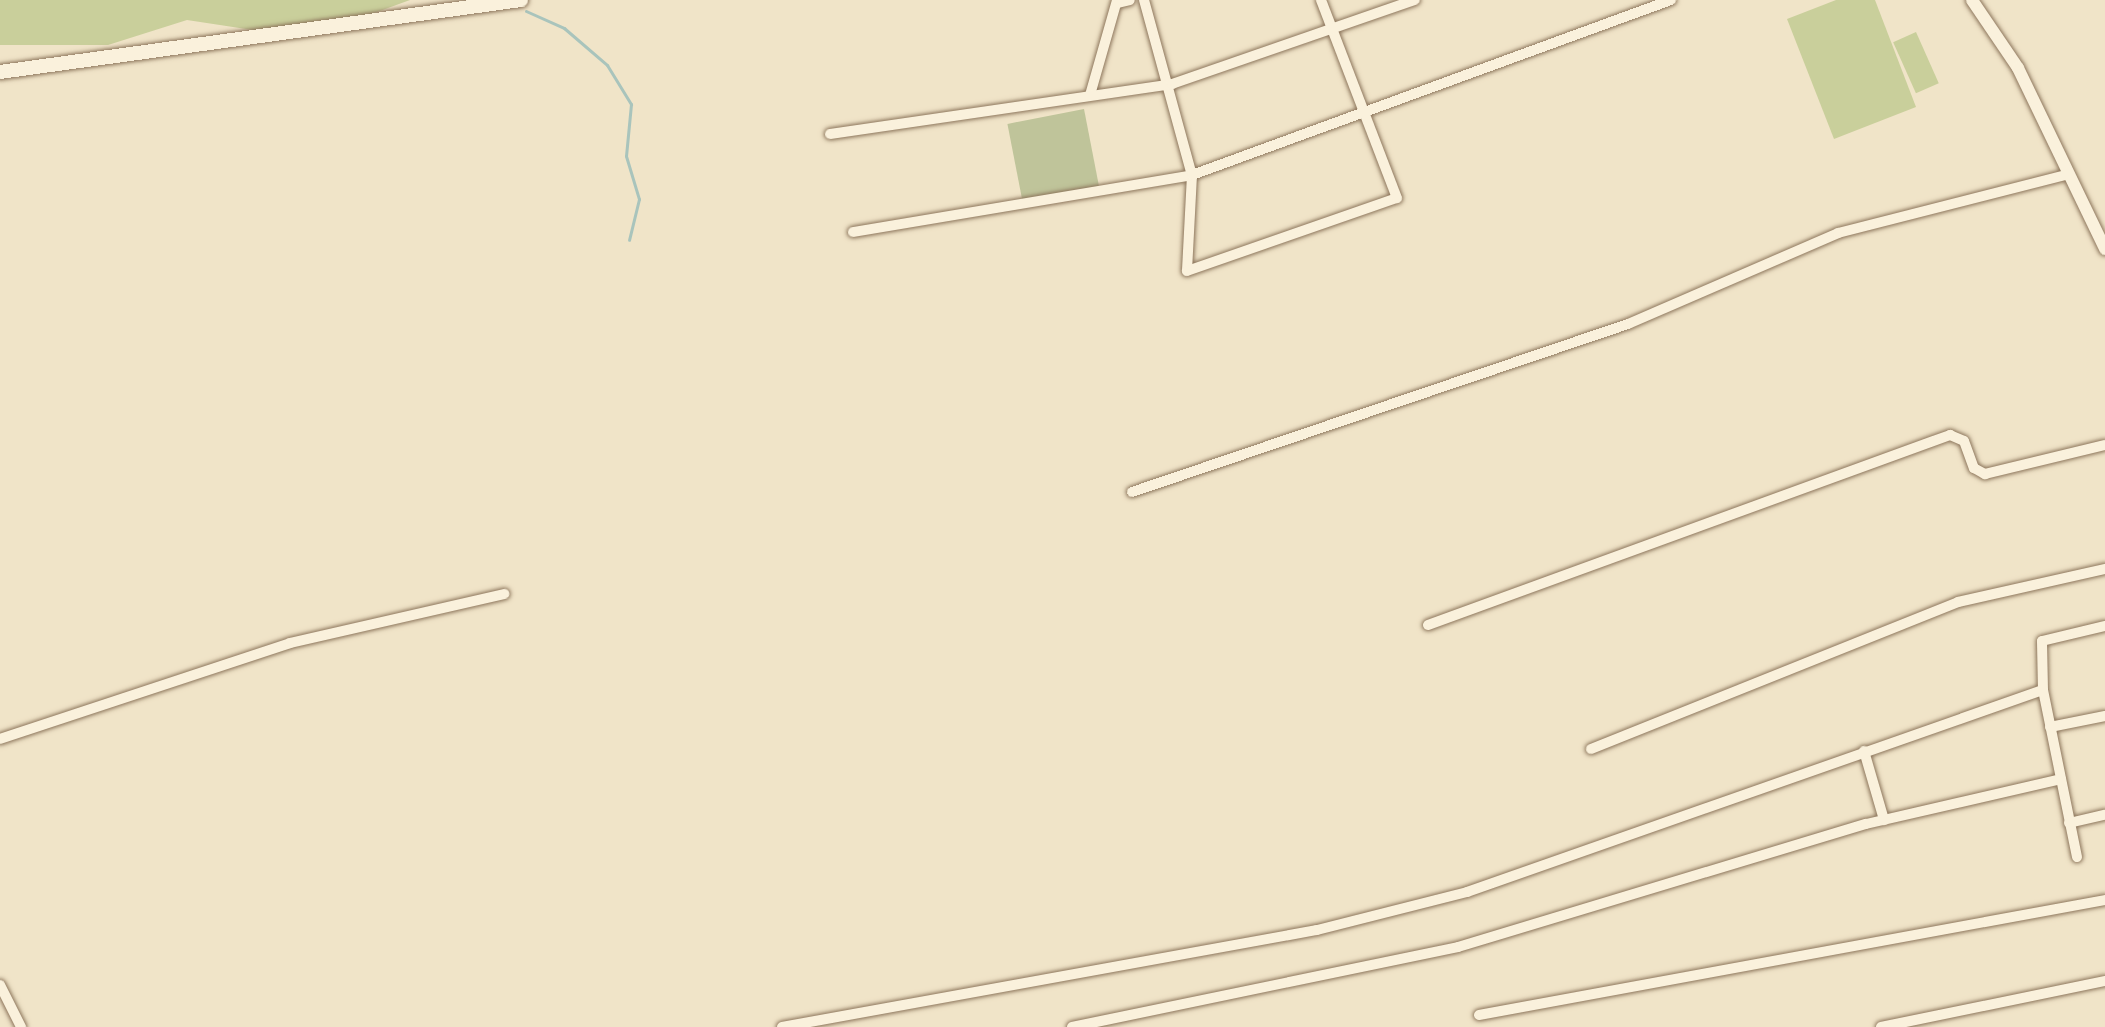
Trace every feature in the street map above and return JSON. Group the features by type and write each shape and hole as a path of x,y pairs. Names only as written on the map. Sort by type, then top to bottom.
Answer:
{"main road":[{"path":"0,72 521,0"}],"street":[{"path":"1090,95 1118,2 1130,0"},
{"path":"1144,0 1172,84 1192,175 1187,271 1397,198 1321,0"},
{"path":"830,134 1172,84 1415,0"},
{"path":"853,232 1192,175 1671,0"},
{"path":"1972,0 2018,68 2105,249"},
{"path":"1132,492 1628,324 1838,233 2069,174"},
{"path":"1428,625 1950,435 1964,441 1974,468 1985,474 2105,445"},
{"path":"1591,749 1958,602 2105,569"},
{"path":"0,739 290,643 504,594"},
{"path":"2077,857 2043,690 2042,641 2105,626"},
{"path":"782,1027 1317,930 1467,892 2043,690"},
{"path":"2050,727 2105,716"},
{"path":"1864,751 1884,820"},
{"path":"1072,1027 1458,947 1884,820 2061,779"},
{"path":"2069,823 2105,815"},
{"path":"1479,1015 2105,900"},
{"path":"1881,1027 2105,981"},
{"path":"0,985 21,1027"}],"green space":[{"path":"0,0 410,0 333,28 265,32 187,20 108,45 0,45"},
{"path":"1836,0 1875,0 1916,107 1834,139 1787,19"},
{"path":"1916,32 1939,83 1916,93 1893,42"},
{"path":"1084,109 1100,191 1023,206 1007,124"}],"waterway":[{"path":"526,11 564,28 607,65 631,104 626,156 639,199 629,240"}]}
